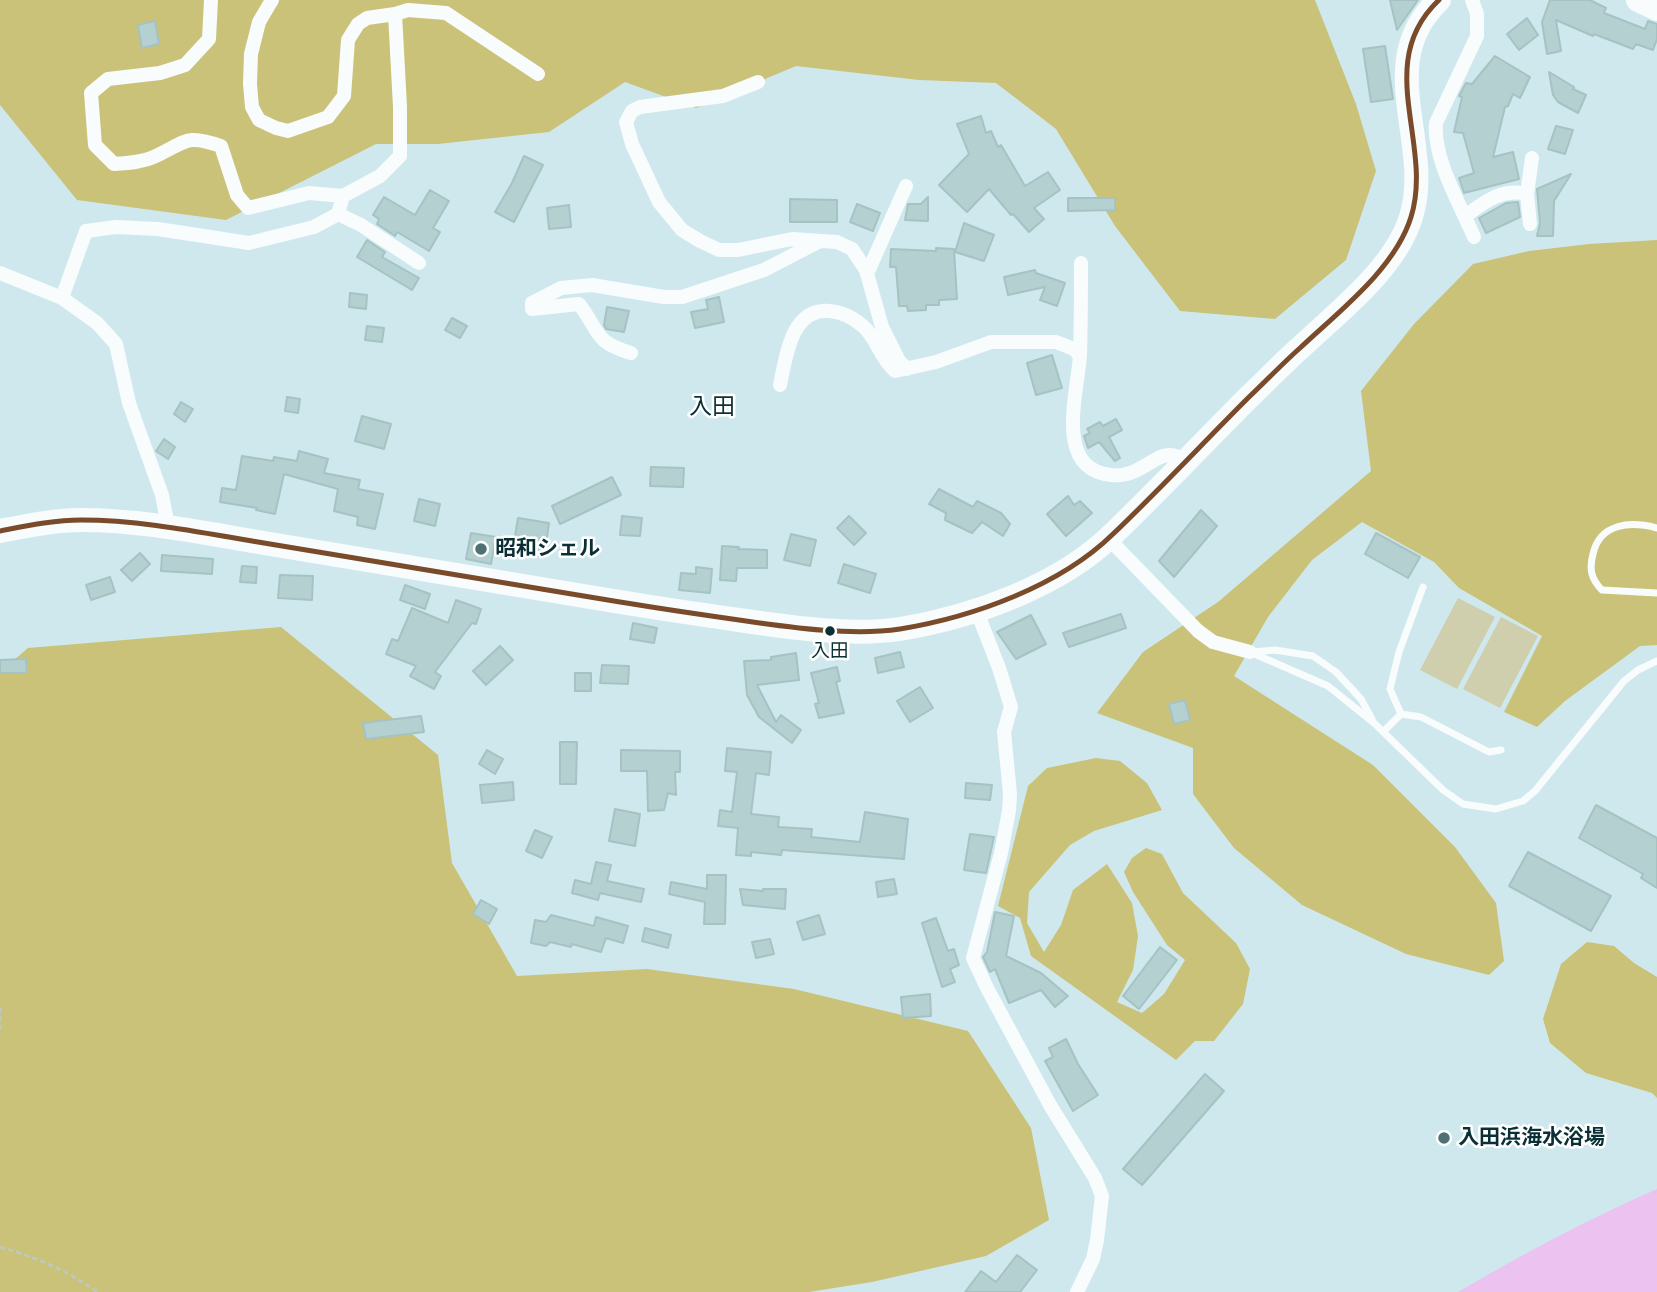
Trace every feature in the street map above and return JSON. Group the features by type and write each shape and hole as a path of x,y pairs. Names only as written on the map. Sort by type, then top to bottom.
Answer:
{"highway":[{"path":"0,531 79,520 169,526 662,608 828,631 897,629 1016,597 1052,579 1109,538 1380,270 1401,240 1411,217 1416,190 1415,151 1405,78 1408,59 1420,24 1439,0"},
{"path":"1638,0 1657,9"}],"street":[{"path":"211,0 209,39 185,65 160,73 108,79 91,93 95,145 114,164 156,156 184,140 201,139 220,146 237,195 248,208 309,193 344,196 380,176 400,156 395,14"},
{"path":"272,0 259,22 251,54 252,107 259,120 288,131 328,117 344,96 348,40 358,24 367,18 408,10 446,13 538,74"},
{"path":"1472,0 1477,14 1477,36 1436,123 1435,136 1443,165 1474,237"},
{"path":"758,82 723,96 640,107 632,111 626,122 632,144 659,201 682,230 719,250 738,250 792,239 836,242 852,249 867,274 882,327 907,369"},
{"path":"1530,224 1527,194 1532,158"},
{"path":"867,274 906,186"},
{"path":"1465,216 1496,194 1514,191 1527,194"},
{"path":"62,298 86,231 116,227 158,229 249,243 314,227 338,214 344,196"},
{"path":"338,214 361,225 419,263"},
{"path":"631,353 612,348 598,337 579,304 533,309 532,303 561,288 592,285 664,297 682,297 764,270 821,240"},
{"path":"1081,263 1080,356 1073,429 1084,465 1107,475 1118,475 1133,474 1163,456 1170,455 1186,460"},
{"path":"0,273 62,298 97,323 116,344 129,403 147,458 163,495 169,526"},
{"path":"780,385 797,327 804,318 820,311 839,312 866,328 884,362 895,371 936,362 991,342 1056,342 1074,349 1080,356"},
{"path":"1109,538 1198,631 1213,642 1250,652"},
{"path":"975,609 1012,707 1004,732 1009,811 974,958 987,988 1044,1093 1095,1178 1102,1196 1093,1259 1077,1292"}],"lane":[{"path":"1657,528 1620,525 1600,535 1592,555 1591,573 1602,590 1657,593"},
{"path":"1401,714 1390,690 1399,652 1423,587"},
{"path":"1250,652 1275,650 1313,656 1336,672 1361,699 1374,723"},
{"path":"1250,652 1328,685 1374,723 1443,790 1463,804 1481,808 1508,807 1535,791 1623,681 1657,661"},
{"path":"1383,732 1401,714"},
{"path":"1401,714 1421,717 1489,752 1501,750"}],"path":[{"path":"0,1008 0,1029"},
{"path":"0,1247 36,1257 80,1279 97,1292"}],"green space":[{"path":"1458,598 1495,617 1457,689 1420,670"},
{"path":"1501,617 1538,636 1500,708 1463,689"}],"shaded area":[{"path":"0,0 1315,0 1356,104 1376,171 1346,260 1275,319 1180,311 1115,226 1056,129 996,83 919,80 796,66 696,108 625,82 549,132 438,144 376,144 226,220 77,200 0,105"},
{"path":"1657,240 1657,645 1640,646 1565,701 1537,727 1504,712 1542,636 1459,588 1434,562 1362,522 1312,560 1268,617 1234,676 1373,765 1455,847 1496,903 1504,961 1489,975 1406,954 1302,905 1234,848 1193,794 1193,748 1097,713 1143,652 1218,602 1371,471 1361,391 1414,324 1473,264 1529,251"},
{"path":"281,627 438,755 452,863 517,976 647,969 794,989 968,1031 1031,1128 1049,1220 986,1256 872,1282 809,1292 0,1292 0,672 28,648"},
{"path":"1096,758 1120,761 1147,783 1162,810 1094,831 1070,845 1029,892 1027,923 1044,952 1061,925 1073,890 1107,864 1132,903 1138,936 1133,970 1117,1002 1142,1013 1164,994 1185,960 1167,945 1133,892 1124,872 1132,858 1146,848 1162,854 1183,893 1236,943 1250,969 1243,1004 1214,1041 1195,1041 1176,1060 1031,956 1020,918 998,906 1028,786 1047,768"},
{"path":"1587,942 1614,946 1657,977 1657,1098 1652,1093 1586,1073 1550,1043 1543,1019 1561,964"},
{"path":"1657,1189 1657,1292 1458,1292 1606,1212"}],"building":[{"path":"1390,0 1418,0 1397,30"},
{"path":"1550,0 1590,0 1606,8 1604,13 1645,29 1648,21 1657,24 1657,39 1653,50 1636,44 1633,49 1556,20 1561,51 1547,54 1542,22"},
{"path":"1527,18 1538,35 1519,50 1507,34"},
{"path":"155,21 159,44 142,48 138,25"},
{"path":"1385,46 1393,99 1371,102 1363,49"},
{"path":"1495,56 1530,77 1520,98 1513,94 1505,107 1493,157 1513,152 1519,179 1464,193 1459,178 1474,173 1463,133 1454,132 1462,97 1459,96 1466,83 1472,84"},
{"path":"1549,72 1586,95 1578,113 1558,102 1553,95"},
{"path":"981,116 986,133 991,131 998,147 1001,145 1025,186 1048,172 1060,190 1034,208 1044,219 1029,232 989,189 967,212 939,185 969,154 957,124"},
{"path":"1556,126 1573,130 1565,154 1548,149"},
{"path":"524,156 543,165 514,222 495,212"},
{"path":"1571,174 1554,201 1553,236 1537,236 1540,223 1537,189"},
{"path":"430,190 449,201 433,228 440,232 429,251 397,232 395,236 377,224 379,219 373,215 384,197 415,215"},
{"path":"928,197 928,221 905,220 908,204 921,204"},
{"path":"1068,198 1115,198 1115,210 1068,211"},
{"path":"790,199 837,200 837,222 790,222"},
{"path":"1518,202 1520,217 1486,233 1479,218 1506,203"},
{"path":"857,204 880,213 873,231 850,222"},
{"path":"569,205 571,227 549,229 547,208"},
{"path":"964,223 994,235 984,261 955,252"},
{"path":"367,240 385,252 382,257 419,278 412,290 357,257"},
{"path":"936,248 954,249 957,299 939,300 939,305 926,305 926,310 908,311 907,306 899,306 896,267 890,267 891,249 936,251"},
{"path":"1035,270 1036,273 1065,283 1057,306 1040,300 1045,287 1008,295 1004,277"},
{"path":"350,293 367,295 366,309 349,307"},
{"path":"719,297 724,322 695,328 691,312 708,309 706,300"},
{"path":"607,307 629,311 624,332 606,329 604,325"},
{"path":"452,318 467,326 460,338 445,330"},
{"path":"367,326 384,328 382,342 365,340"},
{"path":"1052,355 1062,388 1036,395 1027,363"},
{"path":"287,397 300,399 298,413 285,411"},
{"path":"181,402 193,409 185,422 174,414"},
{"path":"362,416 391,424 384,449 355,441"},
{"path":"1116,419 1122,430 1109,437 1120,458 1115,461 1099,442 1088,448 1084,436 1090,433 1087,429 1100,422 1103,426"},
{"path":"164,439 175,447 168,459 156,451"},
{"path":"299,451 328,459 324,473 360,480 358,489 383,494 375,529 357,525 358,517 334,511 338,489 284,474 275,514 220,502 222,488 236,490 242,456 273,461 274,457 297,461"},
{"path":"651,467 684,468 683,487 650,486"},
{"path":"612,477 621,495 560,524 552,506"},
{"path":"939,489 973,507 977,501 1001,513 1010,524 1003,536 982,522 972,533 945,520 946,513 929,504"},
{"path":"1068,496 1074,505 1080,501 1092,513 1066,536 1047,514"},
{"path":"419,499 440,504 435,526 414,521"},
{"path":"1201,510 1217,526 1174,577 1159,561"},
{"path":"622,516 642,518 640,536 620,535"},
{"path":"849,516 866,533 854,545 837,528"},
{"path":"518,518 549,523 544,557 531,555 532,544 514,542"},
{"path":"471,533 496,537 491,564 466,559"},
{"path":"1376,533 1420,557 1408,578 1365,554"},
{"path":"791,534 816,540 810,566 784,560"},
{"path":"722,546 767,550 767,568 737,568 736,581 720,580"},
{"path":"140,553 150,564 132,581 121,570"},
{"path":"162,555 213,559 212,574 161,571"},
{"path":"844,564 876,574 870,593 838,583"},
{"path":"242,566 257,567 256,583 240,582"},
{"path":"696,567 712,569 710,593 679,590 681,573 696,574"},
{"path":"280,575 313,576 312,600 278,598"},
{"path":"110,577 115,592 91,600 86,585"},
{"path":"405,585 430,594 425,609 400,600"},
{"path":"456,600 481,609 476,624 472,623 435,672 441,676 434,689 410,676 416,666 386,654 392,639 398,641 412,608 448,623"},
{"path":"1121,614 1126,628 1069,647 1063,633"},
{"path":"1031,615 1046,644 1016,659 997,632"},
{"path":"633,623 657,628 654,643 630,639"},
{"path":"500,646 513,660 486,685 473,671"},
{"path":"900,652 904,667 878,673 875,658"},
{"path":"796,653 799,680 757,685 776,722 781,715 801,730 792,743 759,717 747,695 744,661 771,660 771,657"},
{"path":"26,659 27,673 0,673 0,660"},
{"path":"602,665 629,666 628,684 600,683"},
{"path":"837,667 840,681 836,682 844,713 819,718 815,704 819,703 811,673"},
{"path":"575,673 591,673 591,691 575,691"},
{"path":"920,687 933,708 910,722 897,701"},
{"path":"1185,700 1190,720 1174,724 1169,704"},
{"path":"421,716 424,732 366,739 363,723"},
{"path":"560,742 577,742 576,784 560,784"},
{"path":"727,748 771,752 769,775 756,773 751,814 779,817 778,827 812,829 811,837 860,842 865,812 908,819 904,859 782,850 781,855 751,852 751,856 736,855 738,828 718,826 720,810 732,812 737,772 725,771"},
{"path":"487,750 503,759 495,774 479,764"},
{"path":"621,750 680,751 680,772 675,772 676,795 668,793 664,810 648,811 647,771 621,771"},
{"path":"513,782 514,800 482,803 480,785"},
{"path":"966,783 992,785 990,800 965,798"},
{"path":"1596,805 1657,838 1657,888 1641,878 1643,874 1579,838"},
{"path":"615,809 640,814 635,846 609,841"},
{"path":"535,830 552,837 542,858 526,851"},
{"path":"970,834 994,837 986,873 964,870"},
{"path":"1528,852 1611,896 1591,931 1509,886"},
{"path":"596,862 611,865 607,881 644,889 641,902 600,893 598,900 572,893 575,880 591,884"},
{"path":"707,875 726,875 725,924 704,924 705,902 669,894 671,882 707,889"},
{"path":"894,879 897,894 878,897 876,882"},
{"path":"740,889 786,889 785,909 743,905"},
{"path":"481,900 497,909 489,924 473,914"},
{"path":"995,912 1014,916 1006,956 1041,973 1068,996 1055,1007 1041,990 1009,1003 995,969 990,972 983,957 987,952"},
{"path":"551,915 594,926 596,917 628,926 623,943 606,938 601,952 572,944 571,947 550,942 546,946 531,943 535,920 546,922"},
{"path":"819,915 825,934 803,940 797,922"},
{"path":"936,918 948,951 954,949 959,965 950,969 955,982 942,987 922,923"},
{"path":"645,928 671,935 668,948 642,941"},
{"path":"770,939 774,954 756,958 752,942"},
{"path":"1160,947 1177,960 1139,1009 1123,996"},
{"path":"930,994 931,1016 903,1018 901,997"},
{"path":"1066,1039 1098,1095 1073,1111 1045,1061 1053,1057 1049,1048"},
{"path":"1205,1074 1224,1091 1142,1185 1123,1169"},
{"path":"1017,1255 1037,1270 1020,1292 965,1292 981,1271 996,1282"}],"transit line":[{"path":"0,531 71,520 153,525 652,607 823,630 863,632 900,629 986,607 1042,584 1092,553 1379,272 1403,236 1411,217 1416,189 1416,161 1408,105 1410,50 1420,24 1439,0"}],"place":[{"name":"昭和シェル","path":"481,549"},
{"name":"入田","path":"830,631"},
{"name":"入田浜海水浴場","path":"1444,1138"}],"district":[{"name":"入田","path":"712,408"}]}
